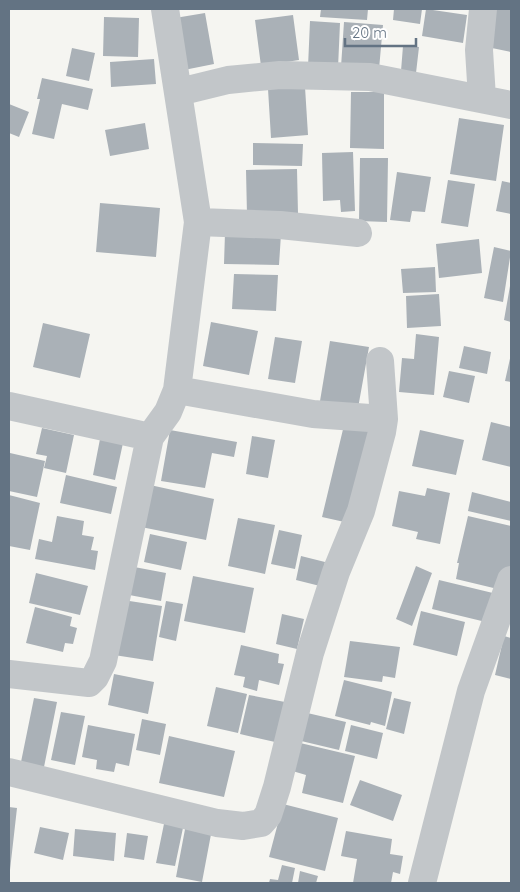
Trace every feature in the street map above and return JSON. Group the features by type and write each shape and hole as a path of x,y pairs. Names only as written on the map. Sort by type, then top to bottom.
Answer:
{"street":[{"path":"9,674 77,683 89,683 95,677 103,661 150,437 168,412 177,390 198,222 165,9"},
{"path":"482,98 479,50 483,9"},
{"path":"179,92 228,80 289,75 370,77 511,105"},
{"path":"198,222 280,225 358,233"},
{"path":"9,772 217,823 243,826 261,823 268,814 277,787 310,653 336,572 362,511 384,419 380,361"},
{"path":"177,390 313,414 384,419"},
{"path":"9,406 150,437"},
{"path":"422,883 471,691 511,580"}],"building":[{"path":"321,9 368,9 367,20 320,17"},
{"path":"394,9 422,9 420,24 393,20"},
{"path":"426,9 467,15 463,43 422,36"},
{"path":"494,9 511,9 511,52 487,47"},
{"path":"205,13 214,64 184,70 175,18"},
{"path":"293,15 299,60 261,66 255,20"},
{"path":"104,17 139,18 138,57 103,56"},
{"path":"310,21 340,23 338,68 308,67"},
{"path":"344,22 383,25 379,69 341,67"},
{"path":"403,46 419,47 416,73 401,71"},
{"path":"72,48 95,53 89,81 66,76"},
{"path":"154,59 156,84 111,87 110,62"},
{"path":"42,78 93,89 88,110 62,104 54,139 32,134 40,99 37,99"},
{"path":"305,87 308,135 271,138 268,89"},
{"path":"351,92 384,92 384,149 350,148"},
{"path":"9,104 29,112 19,137 9,133"},
{"path":"459,118 504,125 496,181 450,174"},
{"path":"145,123 149,149 110,156 105,130"},
{"path":"253,143 303,144 302,166 253,165"},
{"path":"353,152 355,211 341,212 340,200 323,201 322,153"},
{"path":"360,158 388,158 387,222 359,221"},
{"path":"297,169 298,214 247,215 246,170"},
{"path":"397,172 431,177 425,212 412,211 410,222 390,220"},
{"path":"448,180 475,184 468,227 441,223"},
{"path":"502,181 511,183 511,214 496,211"},
{"path":"100,203 160,208 156,257 96,252"},
{"path":"225,233 281,234 279,265 224,264"},
{"path":"479,239 482,273 439,278 436,244"},
{"path":"494,247 511,251 503,302 484,298"},
{"path":"435,267 436,292 403,293 401,269"},
{"path":"234,274 278,275 276,311 232,309"},
{"path":"511,286 511,322 504,320"},
{"path":"439,294 441,326 407,328 406,296"},
{"path":"211,322 258,331 249,375 203,366"},
{"path":"43,323 90,334 80,378 33,367"},
{"path":"416,334 439,337 434,395 399,392 402,358 414,359"},
{"path":"275,337 302,341 295,383 268,379"},
{"path":"330,341 369,347 358,408 320,401"},
{"path":"464,346 491,352 487,374 459,368"},
{"path":"511,354 511,382 505,381"},
{"path":"449,371 475,376 469,403 443,397"},
{"path":"345,421 371,427 349,523 322,517"},
{"path":"491,422 511,427 511,467 482,460"},
{"path":"42,428 74,435 66,473 44,468 47,456 36,454"},
{"path":"170,430 237,442 234,457 212,453 205,488 161,481"},
{"path":"420,430 464,440 456,475 412,466"},
{"path":"252,436 275,440 268,478 246,474"},
{"path":"100,439 123,443 115,480 93,475"},
{"path":"10,453 45,461 37,497 9,491"},
{"path":"66,475 117,487 111,514 60,503"},
{"path":"150,485 214,499 206,540 141,527"},
{"path":"427,488 450,493 440,544 416,539 418,532 392,526 399,491 425,496"},
{"path":"472,492 511,502 511,521 468,511"},
{"path":"9,495 40,503 30,550 9,546"},
{"path":"57,516 84,521 82,535 94,537 91,550 98,551 95,570 35,559 39,539 52,542"},
{"path":"468,516 511,526 511,571 506,591 456,579 459,563 457,563"},
{"path":"238,518 275,525 265,574 228,566"},
{"path":"279,530 302,535 295,569 271,564"},
{"path":"150,534 187,542 181,570 144,562"},
{"path":"301,556 325,562 320,586 296,580"},
{"path":"129,566 166,573 161,601 124,594"},
{"path":"416,566 432,573 412,626 396,619"},
{"path":"36,573 88,586 80,615 29,603"},
{"path":"193,576 254,588 245,633 184,621"},
{"path":"439,580 497,594 490,623 432,609"},
{"path":"123,600 162,606 153,661 114,655"},
{"path":"166,601 183,604 176,641 159,637"},
{"path":"35,607 72,617 70,626 77,628 73,644 65,643 63,652 26,643"},
{"path":"421,611 465,622 457,656 413,645"},
{"path":"282,614 304,619 297,649 276,644"},
{"path":"504,636 511,638 511,679 495,675"},
{"path":"350,641 400,647 395,678 383,676 382,682 344,677"},
{"path":"241,645 279,654 278,663 284,664 279,685 259,680 257,691 243,687 245,677 234,675"},
{"path":"114,674 154,682 148,714 108,705"},
{"path":"344,680 392,692 385,726 371,722 370,725 335,716"},
{"path":"216,687 247,694 238,733 207,726"},
{"path":"249,695 285,702 275,742 240,734"},
{"path":"34,698 57,702 43,772 20,767"},
{"path":"394,698 411,702 404,734 386,729"},
{"path":"61,712 85,716 75,765 51,760"},
{"path":"303,712 346,722 339,750 297,740"},
{"path":"142,719 166,724 160,755 136,750"},
{"path":"88,725 135,734 129,766 116,763 114,772 96,769 97,760 82,757"},
{"path":"351,725 383,733 377,759 345,751"},
{"path":"169,736 235,751 224,797 159,783"},
{"path":"296,742 355,756 343,803 302,793 306,775 289,770"},
{"path":"360,780 402,795 393,821 350,805"},
{"path":"283,804 338,818 325,871 269,857"},
{"path":"9,807 17,808 10,870 9,870"},
{"path":"165,819 184,823 175,866 156,863"},
{"path":"186,824 212,829 202,882 176,877"},
{"path":"40,827 69,833 63,860 34,853"},
{"path":"75,829 116,833 114,861 73,856"},
{"path":"346,831 392,839 390,854 403,856 400,874 393,872 391,883 353,883 357,859 341,856"},
{"path":"127,833 148,836 144,860 124,857"},
{"path":"282,865 295,868 292,883 269,883 270,879 278,880"},
{"path":"300,871 318,876 316,883 298,883"}]}
